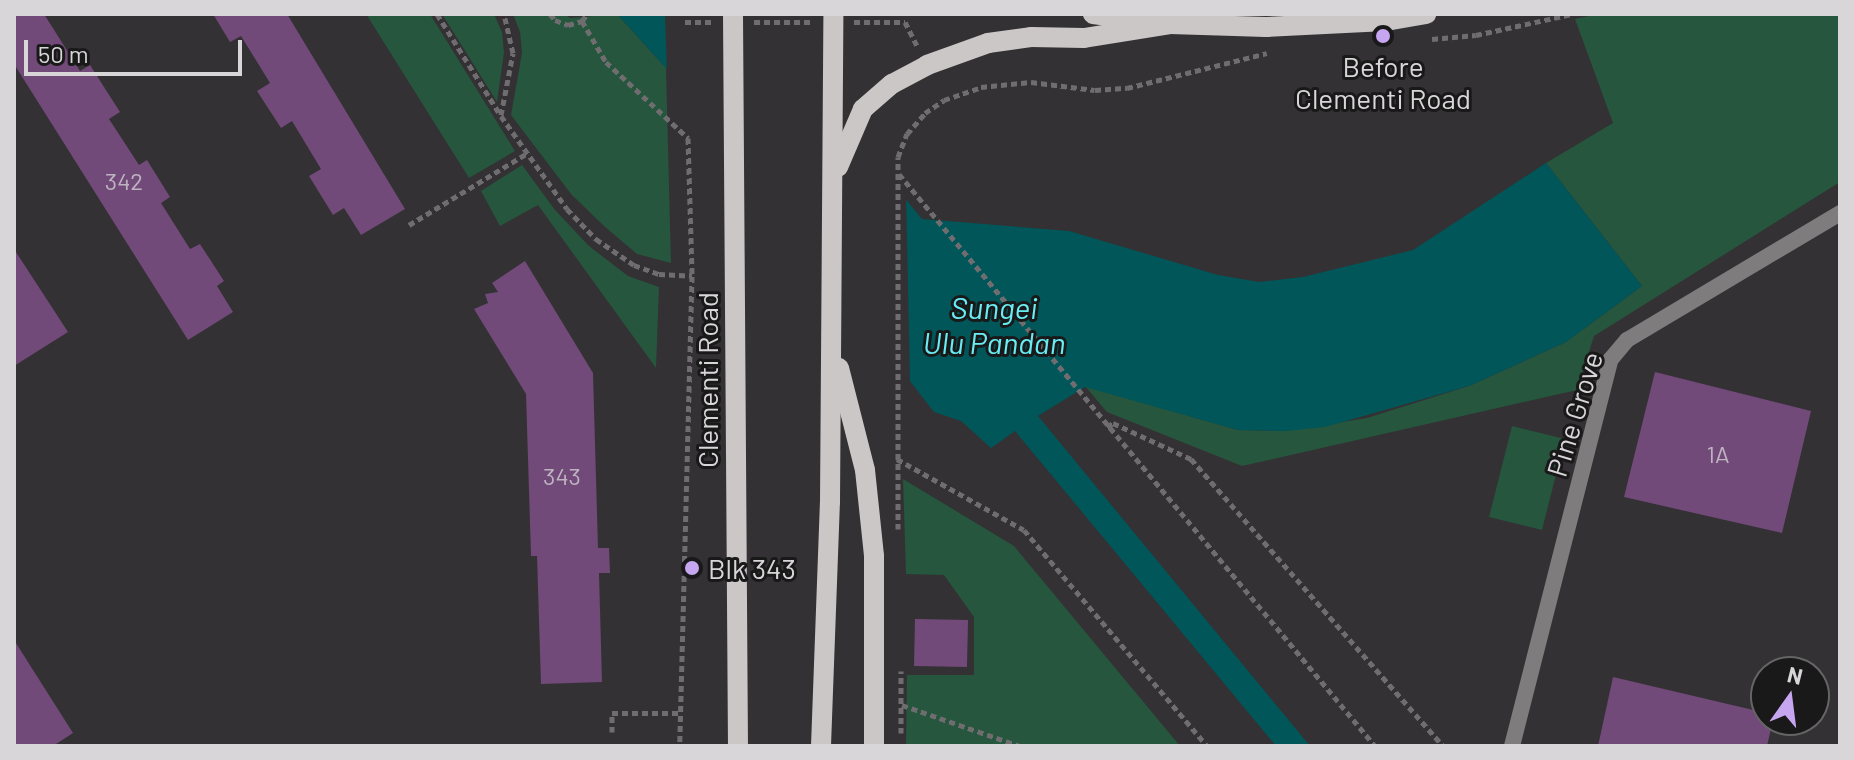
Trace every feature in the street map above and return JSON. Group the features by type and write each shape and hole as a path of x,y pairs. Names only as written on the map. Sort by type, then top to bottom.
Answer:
{"main road":[{"path":"1093,14 1170,24 1266,27 1386,21 1426,14"},
{"name":"Clementi Road","path":"733,18 738,746"},
{"path":"821,746 830,502 833,18"},
{"path":"832,182 863,109 892,84 927,65 988,43 1031,37 1084,38 1170,24"},
{"path":"832,341 865,470 873,542 874,746"}],"lane":[{"name":"Pine Grove","path":"1512,746 1611,359 1627,340 1840,213"}],"path":[{"path":"437,14 526,154 563,204 596,239 634,265 659,274 692,276"},
{"path":"501,116 513,53 504,14"},
{"path":"550,14 555,20 568,25 582,21 587,14"},
{"path":"1419,40 1476,35 1572,14"},
{"path":"685,22 733,18 833,18 884,22"},
{"path":"582,21 611,69 688,138 692,276 680,746"},
{"path":"1207,746 1024,530 896,458 900,377 898,157 907,134 925,113 944,100 981,87 1031,82 1095,90 1127,88 1283,52"},
{"path":"409,225 526,154"},
{"path":"898,173 1375,746"},
{"path":"1107,427 1113,423 1191,459 1443,746"},
{"path":"902,705 1020,746"},
{"path":"612,732 612,713 681,713"}],"green space":[{"path":"366,14 430,14 515,151 469,178"},
{"path":"442,14 494,14 502,32 504,52 497,102"},
{"path":"513,14 565,14 570,18 617,14 666,68 671,263 637,254 604,226 571,194 511,115 522,53 520,32"},
{"path":"1598,14 1840,14 1840,182 1594,336 1577,390 1242,466 1107,412 1085,386 1238,430 1286,431 1367,418 1469,386 1566,342 1642,286 1546,163 1613,123 1575,19"},
{"path":"522,165 555,210 589,246 628,276 659,287 656,368 538,205 500,226 481,191"},
{"path":"1512,426 1565,439 1542,530 1489,517"},
{"path":"903,479 1014,546 1180,746 906,746 907,675 974,675 974,617 944,575 906,574"}],"water":[{"name":"Sungei Ulu Pandan","path":"617,14 754,14 922,219 1069,231 1218,275 1259,282 1303,277 1413,250 1546,163 1642,286 1566,342 1469,386 1325,427 1286,431 1238,430 1085,387 1038,416 1310,746 1276,746 1015,431 991,448 961,421 934,412 666,68"}],"pier":[{"path":"665,14 759,14 906,194 910,381 900,375 667,75"}],"building":[{"path":"14,14 44,14 80,71 90,65 120,112 109,119 139,165 147,160 170,197 161,203 190,249 200,244 224,281 217,286 233,312 188,340 14,64"},
{"path":"213,14 287,14 405,209 361,235 344,208 333,215 309,176 321,169 292,121 281,128 257,91 270,83 241,36 230,42"},
{"path":"14,249 68,332 14,366"},
{"path":"525,261 593,373 598,548 609,548 610,573 599,573 602,682 541,684 537,556 531,556 526,394 474,309 488,303 485,294 498,292 492,283"},
{"path":"1655,372 1811,411 1782,533 1624,497"},
{"path":"915,619 968,620 967,667 914,666"},
{"path":"14,640 73,733 53,746 14,746"},
{"path":"1613,677 1750,709 1750,736 1769,736 1767,746 1598,746"}],"place":[{"name":"Before Clementi Road","path":"1383,36"},
{"name":"Blk 343","path":"692,568"}]}
